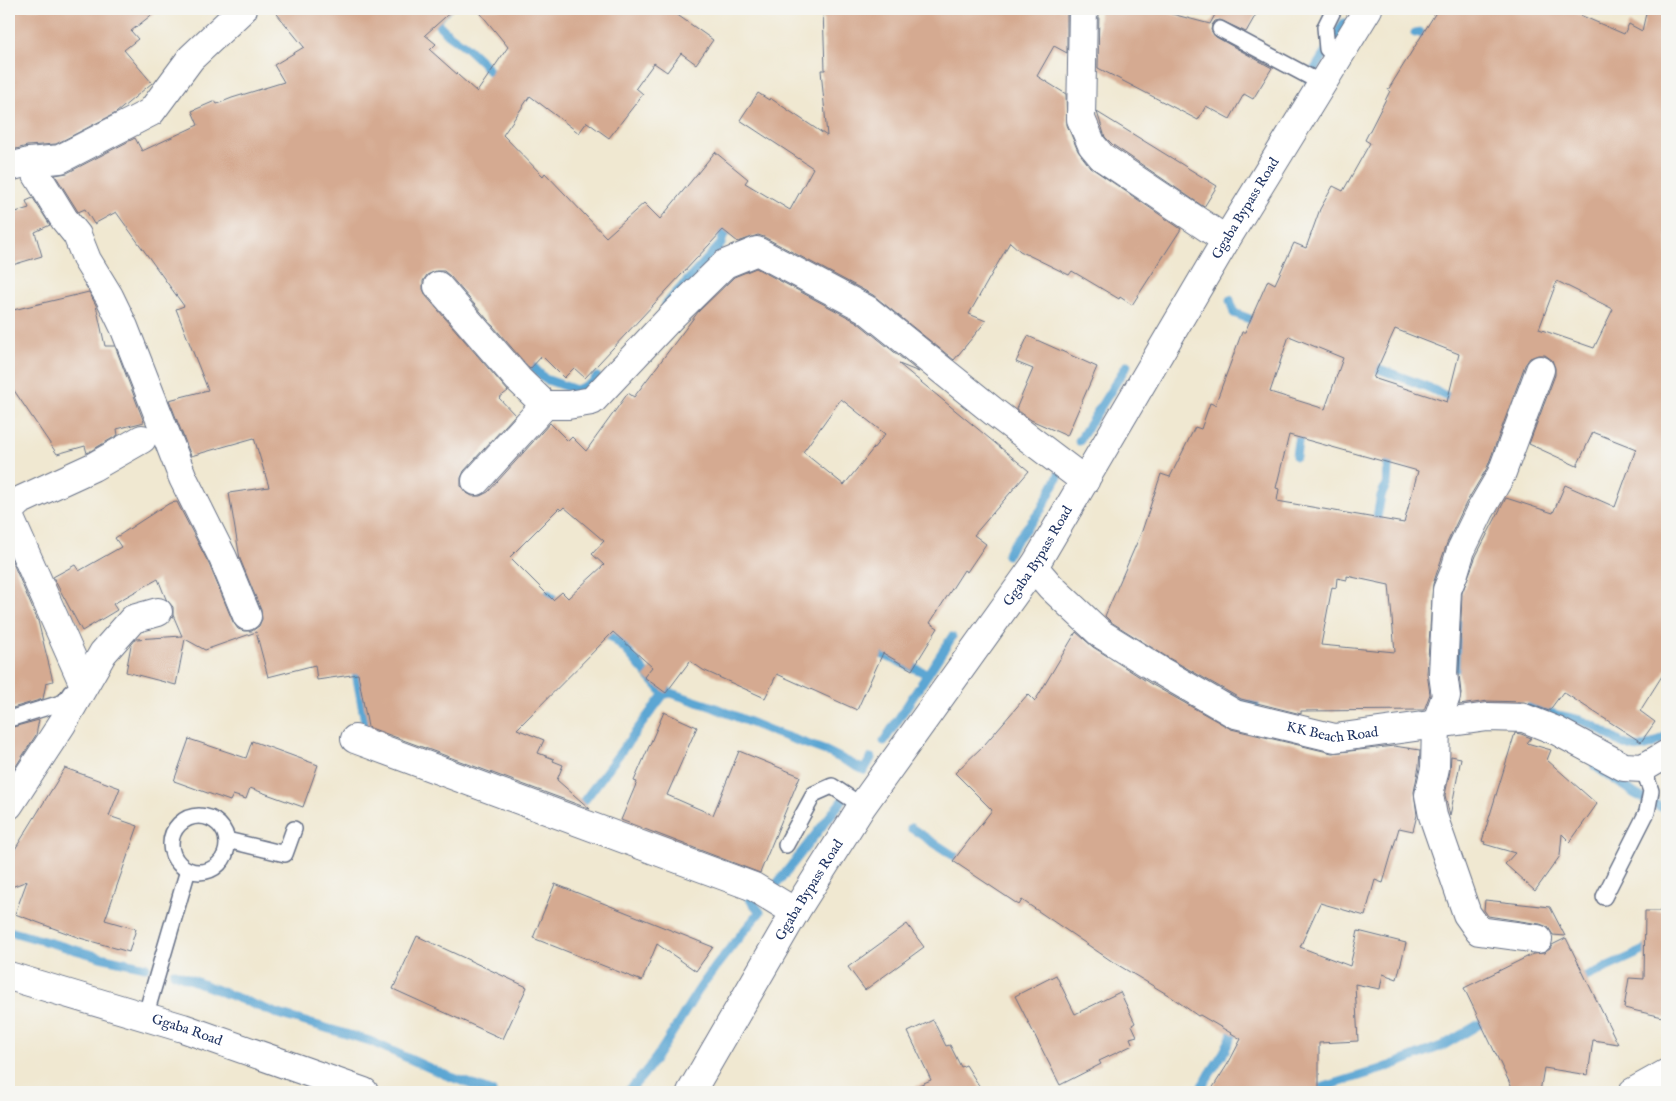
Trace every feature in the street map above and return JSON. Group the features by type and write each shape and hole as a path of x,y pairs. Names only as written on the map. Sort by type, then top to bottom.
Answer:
{"street":[{"path":"19,164 60,159 151,112 191,58 243,9"},
{"path":"1083,9 1081,119 1092,145 1102,158 1226,240"},
{"name":"Ggaba Bypass Road","path":"691,1092 795,912 862,806 1035,566 1226,240 1368,9"},
{"path":"19,164 77,235 87,260 124,327 183,478 224,558 247,616"},
{"path":"438,286 518,379 545,405 568,405 592,401 724,264 757,251 866,309 994,412 1085,481"},
{"path":"1538,939 1479,931 1467,914 1433,816 1429,795 1435,768 1436,724 1446,696 1443,674 1447,590 1461,550 1480,511 1501,475 1540,370"},
{"path":"476,481 545,405"},
{"path":"9,510 19,501 93,467 142,439"},
{"path":"9,516 82,681"},
{"name":"KK Beach Road","path":"1035,566 1050,586 1102,634 1235,714 1335,738 1488,717 1524,718 1557,731 1624,767 1643,768"},
{"path":"9,805 62,724 82,681 103,653 133,619 158,612"},
{"path":"355,740 754,887 795,912"},
{"path":"1643,768 1667,754"},
{"name":"Ggaba Road","path":"9,976 183,1028 364,1092"},
{"path":"1633,1092 1667,1073"}],"lane":[{"path":"1334,9 1325,27 1327,49 1337,60"},
{"path":"1220,29 1322,84"},
{"path":"9,719 64,702 82,681"},
{"path":"1604,897 1648,812 1652,791 1643,768"},
{"path":"786,845 814,794 832,786 862,806"},
{"path":"195,816 209,818 221,826 227,840 225,854 216,866 203,872 188,870 177,862 171,848 172,834 181,822 195,816"},
{"path":"227,840 285,854 294,829"},
{"path":"145,1017 188,870"}],"building":[{"path":"9,9 159,9 131,31 138,39 124,50 152,83 116,113 56,144 27,146 9,151"},
{"path":"273,9 454,9 425,35 436,44 430,50 477,92 508,47 477,9 669,9 713,40 696,64 681,53 667,72 654,63 636,88 643,94 609,138 587,122 579,133 530,96 503,135 543,176 545,173 606,237 644,203 660,219 715,152 748,179 745,183 790,210 813,168 740,120 758,93 769,100 770,98 827,136 821,70 825,70 823,9 1067,9 1067,53 1054,46 1037,76 1066,94 1067,125 1078,151 1090,167 1181,229 1132,305 1072,271 1069,275 1020,251 1010,242 969,314 986,321 954,360 873,295 758,235 738,242 723,230 585,378 574,368 564,378 542,356 530,369 450,276 444,271 436,271 427,275 423,281 423,289 426,296 508,391 499,398 515,415 464,471 461,478 461,486 465,492 472,496 480,496 488,492 550,423 568,441 572,437 586,451 628,393 634,397 698,312 734,277 756,268 857,322 919,372 899,364 1029,471 974,535 986,544 967,572 964,570 930,623 938,628 912,670 883,653 857,710 777,674 765,698 703,670 690,661 666,693 644,677 652,667 613,632 517,729 544,740 538,753 554,759 553,761 563,765 557,780 590,809 368,727 358,674 317,680 315,665 268,677 256,632 205,650 185,639 176,685 126,672 131,645 136,639 182,636 173,615 173,607 166,599 158,579 113,604 117,610 82,631 53,577 75,565 79,571 121,547 115,538 170,503 177,502 209,564 233,622 238,629 244,631 252,631 259,626 262,619 261,610 240,559 229,493 269,487 254,438 191,456 169,400 208,390 176,309 184,306 116,212 94,224 85,209 78,212 55,175 67,173 135,138 142,151 198,125 192,111 215,101 217,104 284,82 274,65 304,47","holes":["841,399 885,434 844,485 803,452","564,507 604,541 592,554 604,565 568,598 562,592 553,600 510,557 559,508 561,510"]},
{"path":"1099,9 1153,9 1210,24 1218,9 1259,9 1246,32 1220,20 1215,21 1211,30 1216,37 1272,68 1253,99 1244,94 1230,119 1206,106 1198,120 1098,68"},
{"path":"1438,9 1566,9 1624,34 1629,24 1642,31 1647,9 1667,9 1667,668 1640,711 1655,722 1641,742 1563,692 1549,711 1524,702 1488,701 1459,705 1461,694 1459,673 1462,593 1476,556 1506,498 1553,513 1565,485 1615,507 1636,449 1593,432 1577,466 1529,444 1555,375 1552,360 1545,355 1530,358 1525,365 1487,468 1466,503 1447,543 1433,584 1427,673 1430,694 1424,710 1301,711 1301,714 1241,699 1167,657 1111,622 1105,616 1142,531 1161,474 1170,477 1195,427 1201,429 1210,403 1215,405 1242,332 1245,332 1268,280 1275,284 1294,243 1306,248 1320,209 1333,186 1343,191 1370,143 1365,140 1390,91 1388,90","holes":["1557,281 1613,309 1594,348 1539,329","1395,329 1459,354 1447,402 1373,378","1289,336 1343,358 1325,409 1270,392","1289,435 1418,471 1404,523 1277,501 1279,489 1276,488","1347,576 1389,585 1395,652 1321,645 1332,587 1336,588 1337,578 1347,580"]},
{"path":"1097,112 1217,186 1204,207 1113,145 1105,137"},
{"path":"33,198 50,225 35,232 42,256 9,266 9,214 29,208 26,201"},
{"path":"89,292 96,305 105,346 115,346 144,422 117,429 118,435 87,453 85,446 57,454 9,383 9,311"},
{"path":"1028,336 1097,367 1067,436 1031,420 1016,409 1033,369 1016,362"},
{"path":"9,554 38,621 53,681 46,683 43,699 9,709"},
{"path":"1076,632 1093,647 1151,684 1231,729 1332,753 1394,746 1420,750 1414,792 1417,815 1413,831 1399,828 1383,883 1375,880 1365,916 1320,903 1300,947 1350,966 1358,931 1406,943 1397,979 1383,974 1380,989 1355,984 1358,1041 1319,1043 1319,1092 1210,1092 1241,1039 1200,1015 1198,1016 1170,996 1113,962 1022,900 1019,905 953,861 992,810 955,773 985,744 1028,694 1035,701"},
{"path":"664,712 697,727 667,795 713,815 739,751 800,776 760,873 621,820 637,782 634,781"},
{"path":"39,720 36,735 9,777 9,728"},
{"path":"1515,733 1531,738 1527,743 1551,750 1547,760 1597,804 1570,842 1562,834 1560,856 1535,891 1505,864 1515,853 1484,844 1485,842 1482,841"},
{"path":"189,739 246,758 252,741 318,765 303,807 250,788 246,799 233,795 230,801 174,781"},
{"path":"1451,756 1461,758 1450,816 1445,795"},
{"path":"65,768 120,788 109,816 138,826 105,920 136,929 129,952 80,938 15,914 27,881 9,888 9,859"},
{"path":"555,884 713,947 696,971 657,944 642,981 533,938"},
{"path":"1485,900 1550,907 1565,936 1553,935 1548,927 1540,924 1488,916 1484,910"},
{"path":"1645,911 1667,911 1667,1018 1624,1008 1629,978 1644,979"},
{"path":"907,924 924,947 865,990 848,967"},
{"path":"417,936 527,987 503,1039 393,989"},
{"path":"1566,938 1618,1044 1593,1040 1588,1075 1544,1068 1540,1092 1514,1092 1464,988 1533,954 1544,953 1552,945"},
{"path":"1056,975 1075,1014 1120,992 1135,1023 1132,1025 1137,1036 1130,1038 1133,1045 1099,1061 1101,1064 1060,1085 1015,996"},
{"path":"933,1020 946,1046 950,1045 961,1067 966,1065 983,1092 902,1092 931,1080 908,1032"}],"waterway":[{"path":"448,9 435,21 482,62 497,80 496,82"},
{"path":"1308,80 1344,23"},
{"path":"1415,33 1419,32 1432,42"},
{"path":"666,304 721,244 724,233 737,229"},
{"path":"1230,300 1234,313 1260,323"},
{"path":"525,358 545,379 576,390 592,383 597,377"},
{"path":"1366,364 1425,386 1457,401 1456,403"},
{"path":"1079,441 1127,365"},
{"path":"1296,456 1301,428 1303,429"},
{"path":"1375,528 1381,496 1387,483 1389,453 1387,452"},
{"path":"1007,555 1011,547 1041,510 1063,467"},
{"path":"548,594 561,606"},
{"path":"1457,668 1458,624"},
{"path":"599,633 611,637 626,650 664,694 671,693 713,707 826,751 864,770 871,758"},
{"path":"884,741 952,637"},
{"path":"872,650 928,674"},
{"path":"354,662 368,738"},
{"path":"584,801 667,690"},
{"path":"1227,696 1255,706"},
{"path":"1468,702 1500,702"},
{"path":"1528,708 1584,721 1618,741 1634,747 1644,747 1667,735"},
{"path":"1595,766 1635,794 1667,810"},
{"path":"776,885 848,793"},
{"path":"911,828 965,863"},
{"path":"627,1092 647,1070 713,970 760,912 745,893"},
{"path":"9,931 100,957 146,967"},
{"path":"1575,982 1667,940"},
{"path":"174,973 278,1014 370,1041 443,1074 492,1092"},
{"path":"1308,1092 1382,1069 1444,1045 1490,1018"},
{"path":"1198,1092 1224,1052 1236,1027 1233,1027"}]}
